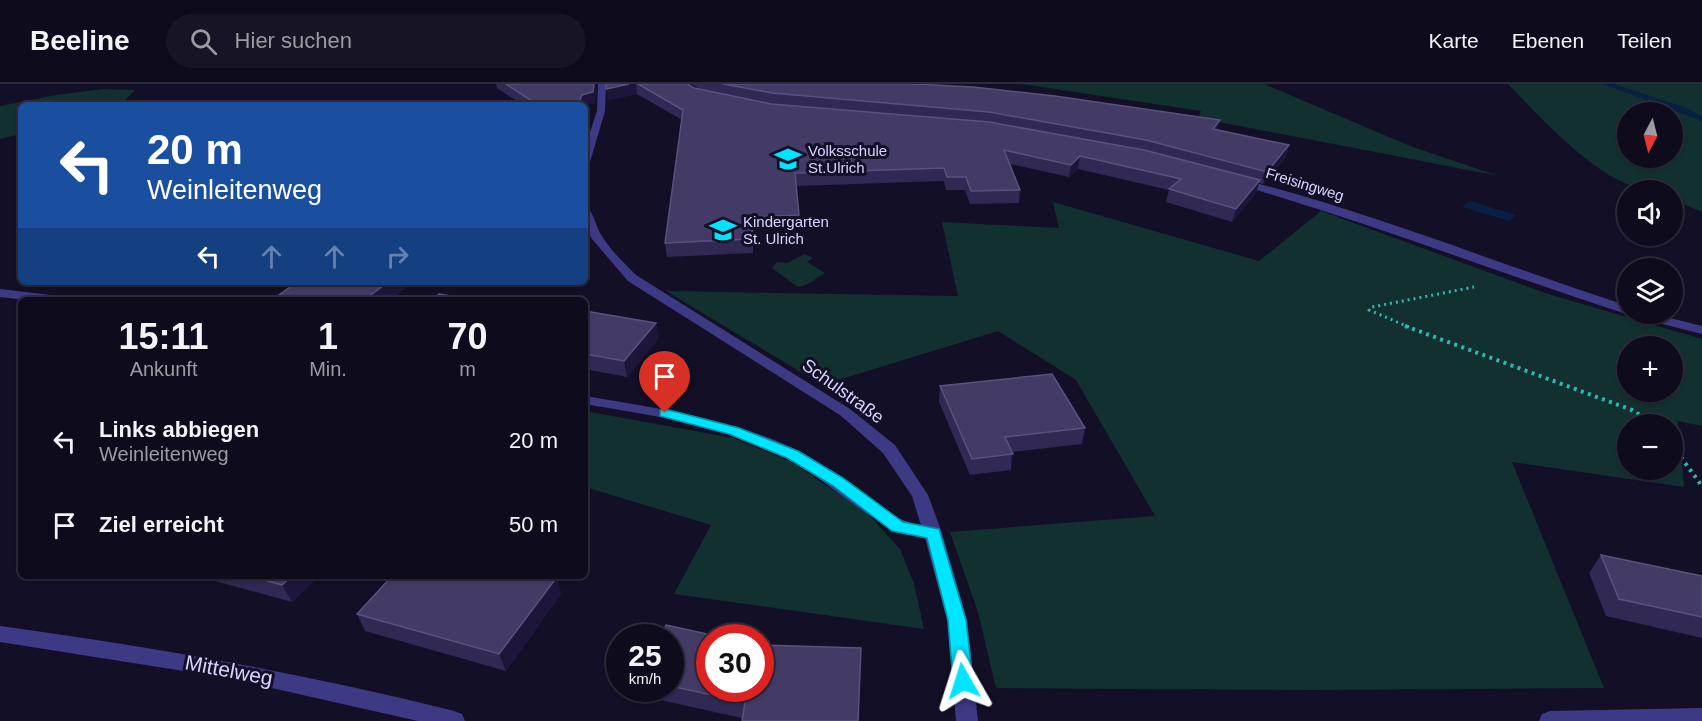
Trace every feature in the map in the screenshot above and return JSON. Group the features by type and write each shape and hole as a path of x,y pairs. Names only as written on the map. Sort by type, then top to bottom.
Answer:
{"street":[{"path":"588,152 601,111 602,84"},
{"name":"Freisingweg","path":"1232,179 1327,207 1525,277 1617,306"},
{"name":"Schulstraße","path":"588,221 591,232 632,278 845,412 889,449 920,495 933,533 957,620 967,721"},
{"path":"0,293 34,297"},
{"path":"1679,324 1702,330"},
{"path":"588,400 665,413 734,431 792,454 837,481 898,527 933,533"},
{"name":"Mittelweg","path":"0,634 218,666 374,699 454,721"},
{"path":"1550,721 1702,717"}],"path":[{"path":"1525,277 1372,307 1369,310 1374,314 1638,414"},
{"path":"1683,460 1702,486"}],"green space":[{"path":"1022,84 1264,84 1410,146 1499,176 1198,118 1201,111"},
{"path":"1508,84 1702,84 1702,212 1683,204 1683,180 1620,180 1592,163 1554,131"},
{"path":"103,89 135,90 121,102 20,102"},
{"path":"18,102 18,135 0,139 0,106"},
{"path":"1053,202 1259,261 1321,211 1548,294 1617,314 1617,324 1651,324 1702,339 1702,426 1683,422 1683,414 1617,414 1617,477 1512,462 1604,688 1313,690 996,688 978,612 950,532 1155,516 1076,380 998,331 822,385 666,291 958,296 942,222 1059,228"},
{"path":"805,254 813,258 807,262 825,273 806,285 798,287 772,268 777,262 787,263"},
{"path":"588,412 733,438 793,463 868,514 900,549 914,584 924,629 674,594 711,525 588,488"},
{"path":"1683,476 1684,487 1636,480 1683,480"}],"water":[{"path":"1470,201 1516,215 1509,221 1462,207"}],"building":[{"path":"506,84 594,84 593,92 582,95 579,102 533,102"},
{"path":"606,84 629,84 606,89"},
{"path":"638,84 688,84 694,88 771,104 989,122 1144,150 1260,180 1236,209 1169,189 1181,179 1080,156 1071,165 1004,150 1020,190 971,191 966,177 947,177 944,168 795,173 799,215 752,217 752,239 665,243 683,110"},
{"path":"723,84 915,84 973,87 1055,96 1220,120 1213,129 1289,145 1267,172 1146,140 989,112 772,93"},
{"path":"293,285 384,285 368,297 279,295"},
{"path":"439,294 457,297 436,297"},
{"path":"588,312 656,323 624,361 588,355"},
{"path":"1052,374 1085,428 1005,437 1013,454 972,459 940,386"},
{"path":"1601,555 1702,576 1702,617 1619,599"},
{"path":"260,579 289,579 282,585"},
{"path":"389,579 555,579 499,654 357,614"},
{"path":"684,629 696,632 696,692 684,689"},
{"path":"774,645 861,648 858,721 742,721 745,702 774,702"}],"waterway":[{"path":"1607,84 1678,108 1702,119"}],"place":[{"name":"Volksschule St.Ulrich","path":"788,159"},
{"name":"Kindergarten St. Ulrich","path":"723,230"}],"route":[{"path":"665,413 734,431 792,454 837,481 898,527 919,533 933,533 957,620 963,681"}]}
